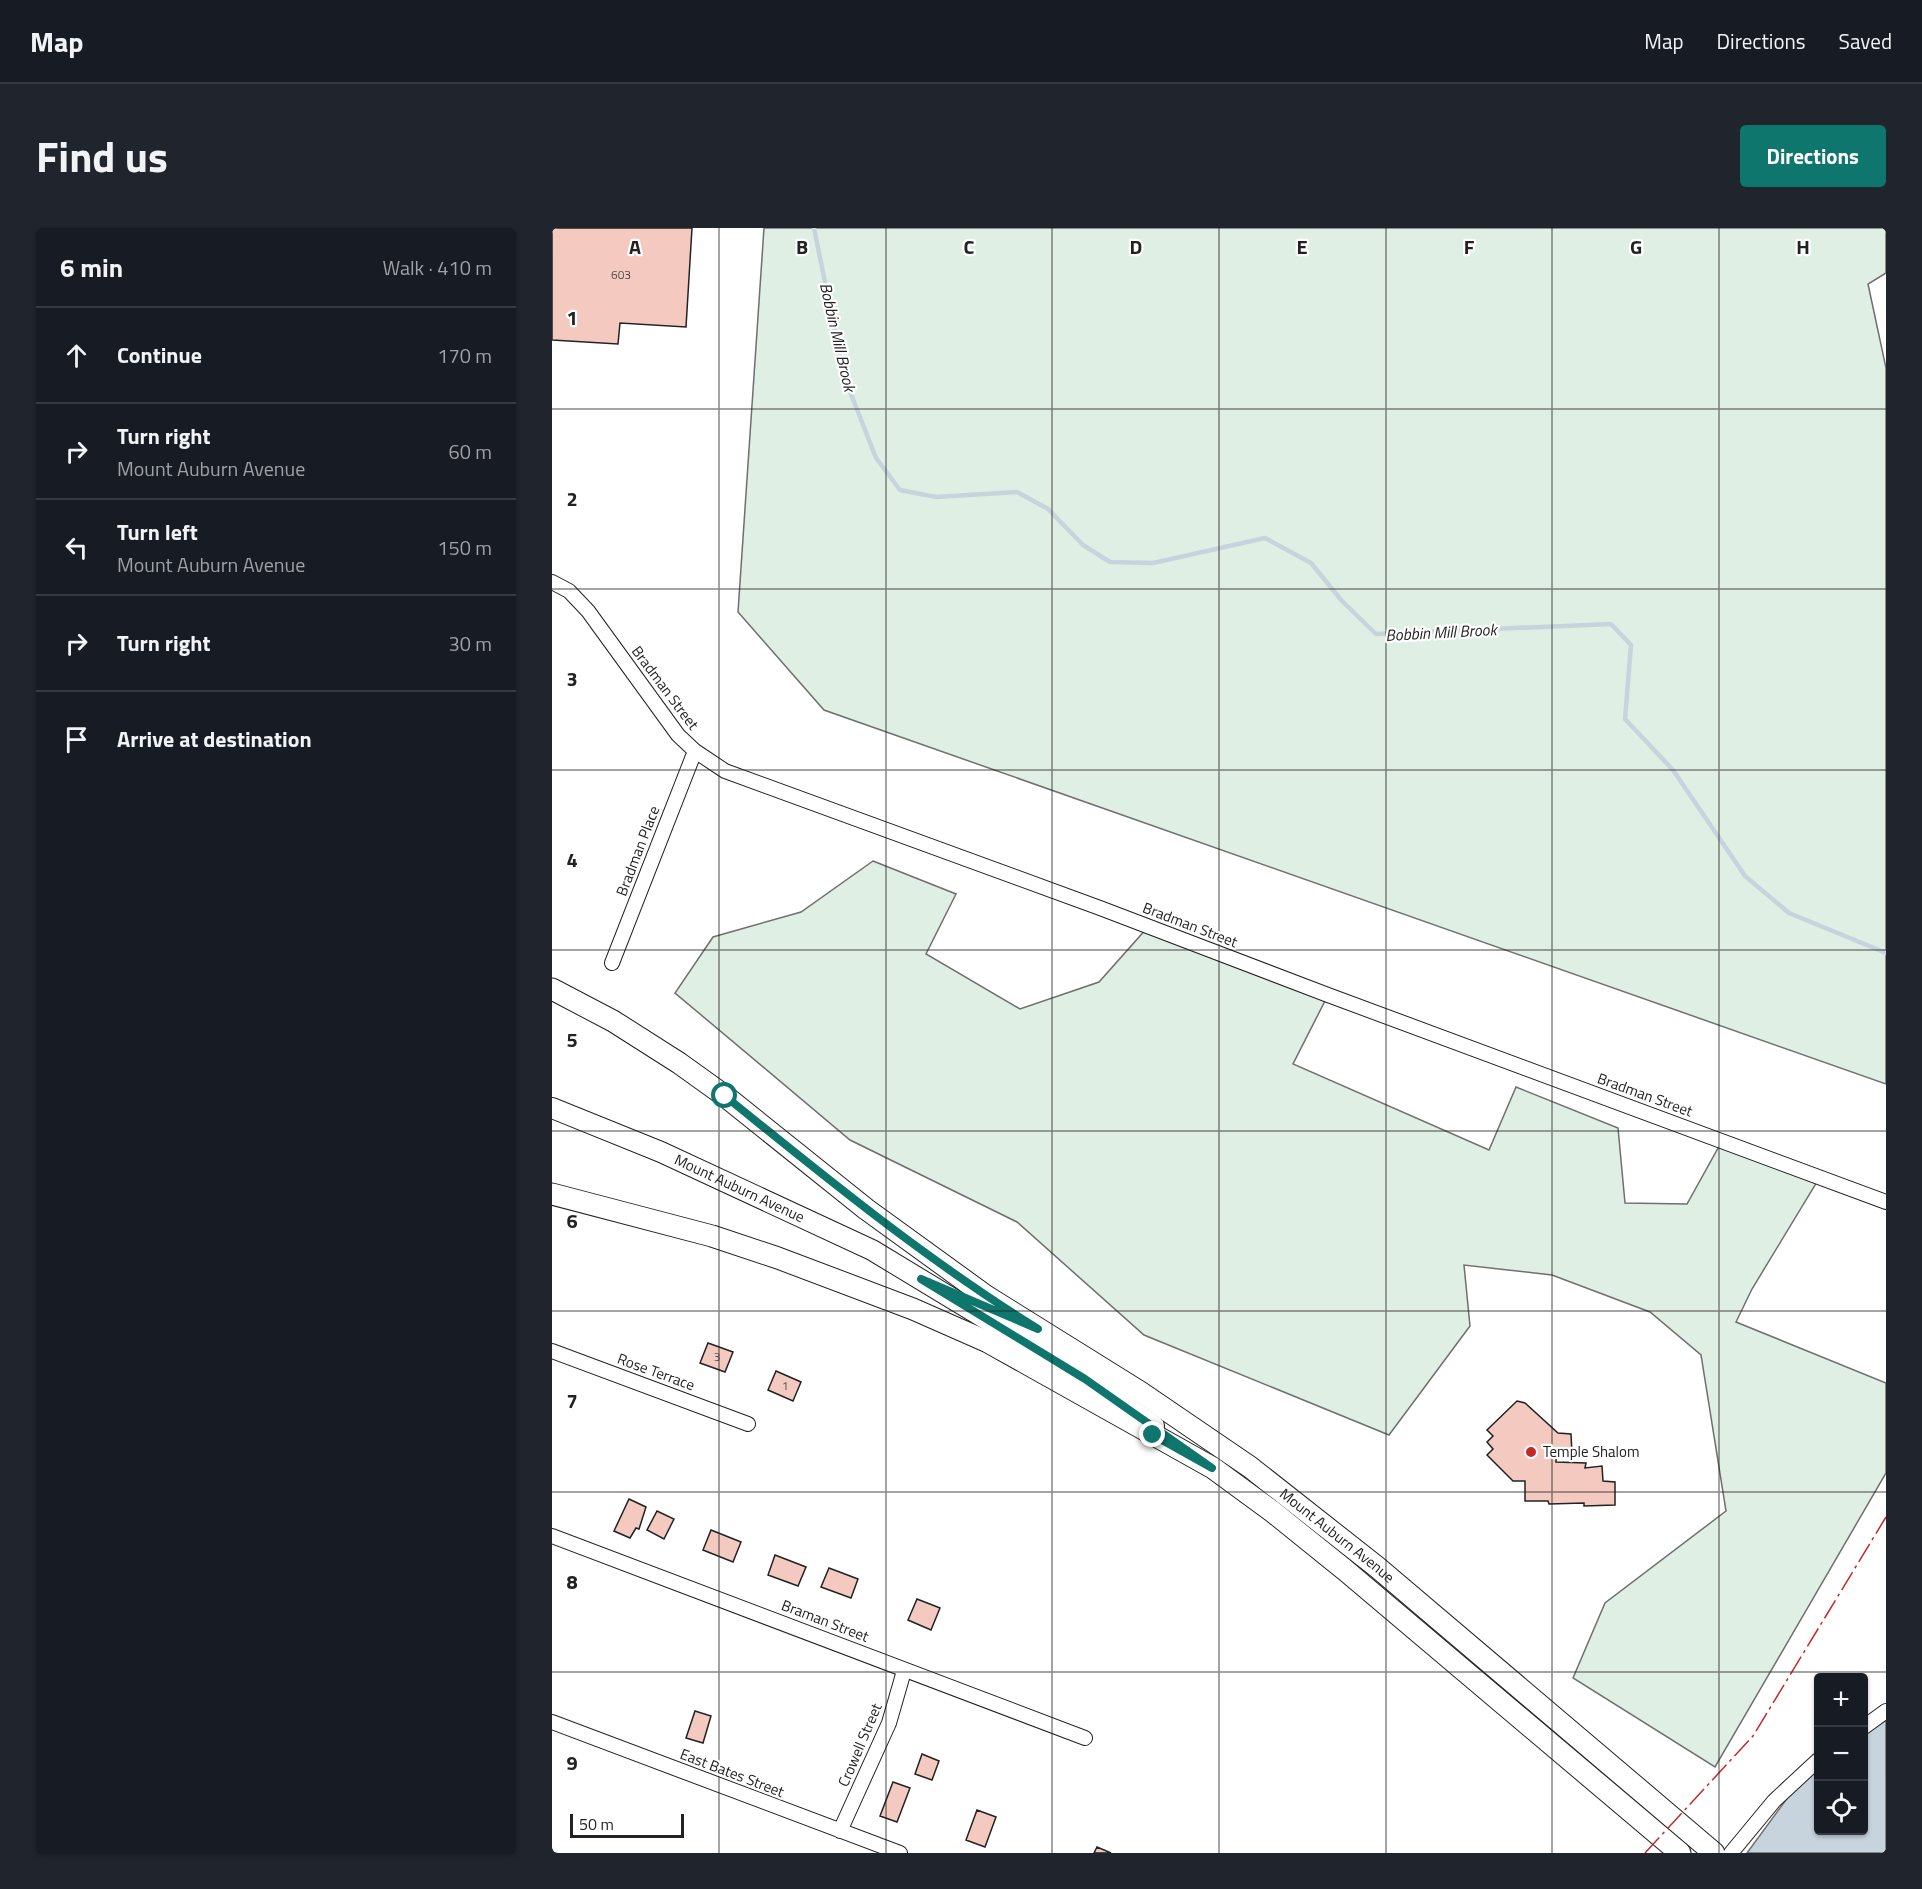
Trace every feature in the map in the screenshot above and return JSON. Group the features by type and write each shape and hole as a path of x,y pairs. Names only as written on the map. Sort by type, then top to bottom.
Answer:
{"main road":[{"path":"552,989 613,1021 679,1063 725,1096 866,1209 986,1296 1038,1329"},
{"name":"Mount Auburn Avenue","path":"552,1108 661,1152 872,1251 1085,1379 1273,1512 1680,1853"},
{"path":"552,1194 712,1236 914,1309 1008,1353 1212,1468"},
{"name":"Mount Auburn Avenue","path":"921,1279 1038,1329 1140,1392 1250,1467 1377,1567 1714,1853"}],"street":[{"name":"Bradman Street","path":"552,582 569,591 582,604 678,735 694,751 725,771 1100,908 1328,996 1886,1202"},
{"name":"Bradman Place","path":"612,963 694,751"},
{"name":"Rose Terrace","path":"552,1351 748,1424"},
{"name":"Braman Street","path":"552,1536 1085,1738"},
{"name":"Crowell Street","path":"840,1831 889,1723 904,1671"},
{"path":"1868,1724 1886,1711"},
{"name":"East Bates Street","path":"552,1722 900,1853"},
{"path":"1731,1853 1774,1801 1814,1764"}],"green space":[{"path":"764,228 1886,228 1886,273 1868,284 1886,368 1886,1084 824,710 738,612"},
{"path":"873,861 956,894 926,954 1020,1009 1099,982 1148,927 1328,995 1293,1064 1489,1150 1516,1087 1618,1128 1625,1203 1687,1204 1722,1141 1820,1177 1752,1289 1736,1322 1886,1383 1886,1473 1715,1767 1573,1678 1605,1603 1726,1511 1701,1355 1650,1312 1552,1275 1464,1265 1470,1326 1389,1435 1144,1335 1017,1222 850,1140 675,993 713,937 801,912"}],"shaded area":[{"path":"1886,1717 1886,1853 1747,1853 1794,1789 1814,1772 1814,1835 1868,1835 1868,1729"}],"building":[{"path":"552,228 692,228 686,327 620,323 618,344 552,340"},
{"path":"708,1343 733,1352 725,1372 700,1363"},
{"path":"776,1371 801,1382 793,1401 768,1390"},
{"name":"Temple Shalom","path":"1517,1401 1525,1403 1558,1433 1571,1434 1572,1454 1556,1456 1556,1462 1586,1463 1585,1468 1602,1466 1603,1481 1615,1482 1615,1505 1584,1506 1584,1503 1549,1504 1548,1501 1525,1501 1525,1481 1513,1481 1487,1455 1493,1449 1487,1442 1493,1436 1487,1430"},
{"path":"629,1499 646,1507 639,1529 636,1528 630,1538 614,1531"},
{"path":"657,1511 674,1519 664,1539 647,1530"},
{"path":"711,1530 741,1542 733,1562 703,1550"},
{"path":"775,1555 806,1567 798,1586 768,1575"},
{"path":"829,1568 858,1579 851,1598 821,1587"},
{"path":"917,1599 940,1608 931,1630 908,1620"},
{"path":"695,1711 711,1716 703,1743 686,1738"},
{"path":"922,1754 939,1761 932,1780 915,1774"},
{"path":"893,1782 910,1788 897,1822 880,1816"},
{"path":"977,1810 996,1817 985,1847 966,1840"},
{"path":"1097,1847 1111,1853 1094,1853"}],"waterway":[{"name":"Bobbin Mill Brook","path":"814,228 844,376 876,458 900,490 936,497 1017,492 1048,509 1083,545 1110,562 1153,563 1265,538 1311,563 1342,601 1376,634 1611,624 1631,645 1625,719 1673,770 1745,876 1789,913 1886,953"}],"power":[{"path":"1645,1853 1753,1736 1886,1517"}],"place":[{"name":"Temple Shalom","path":"1531,1452"}],"route":[{"path":"725,1096 866,1209 986,1296 1038,1329 921,1279 1085,1379 1212,1468 1153,1435"}]}
